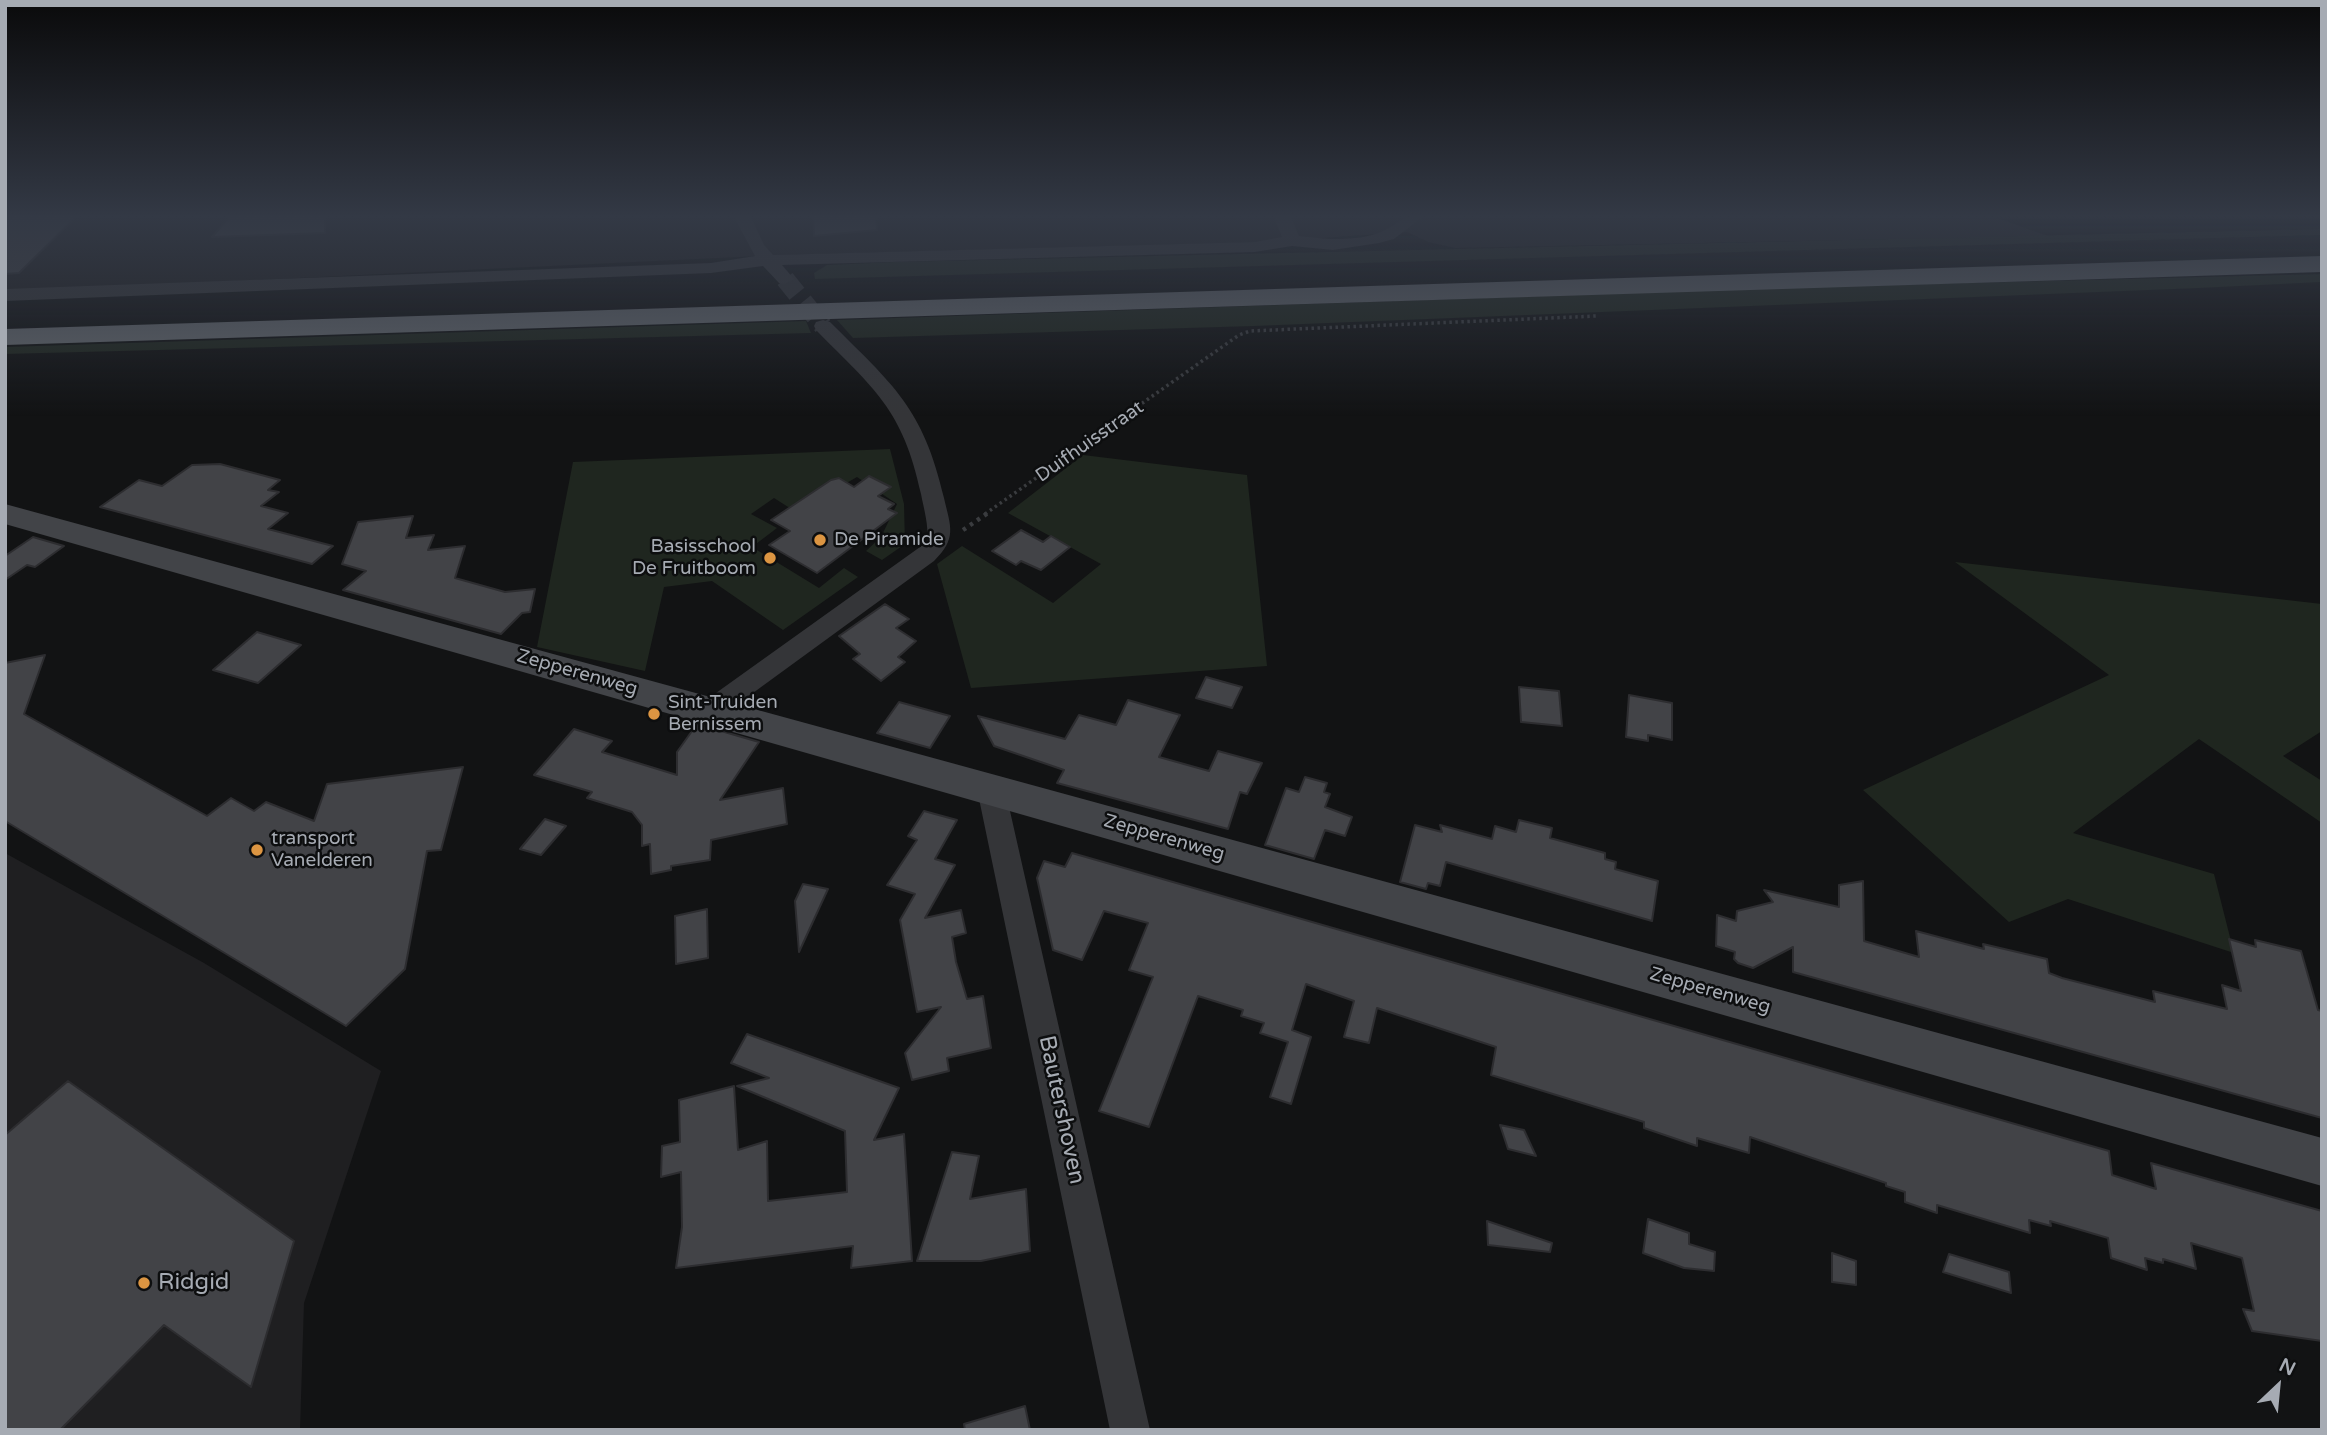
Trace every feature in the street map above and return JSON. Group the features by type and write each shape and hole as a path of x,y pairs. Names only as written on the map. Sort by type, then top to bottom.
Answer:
{"highway":[{"path":"5,316 1116,282"},
{"path":"5,337 1752,282"}],"street":[{"path":"5,295 346,282"},
{"path":"710,710 926,556 938,544 940,530 918,443 908,421 895,402 824,326"},
{"name":"Zepperenweg","path":"5,514 2322,1162"},
{"name":"Bautershoven","path":"991,789 1130,1430"}],"path":[{"name":"Duifhuisstraat","path":"938,544 954,536 1239,335 1272,328 1596,316"}],"shaded area":[{"path":"5,282 216,282 5,292"},
{"path":"2008,282 2322,282 1254,326 853,338 837,320"},
{"path":"806,321 811,333 5,354 5,347"},
{"path":"890,449 904,504 905,544 882,560 866,551 881,537 897,504 857,477 796,512 774,498 751,514 777,528 752,547 819,588 844,568 858,577 783,630 712,581 664,587 645,671 537,647 573,462"},
{"path":"1083,455 1247,475 1267,666 971,688 937,564 962,546 1053,603 1101,564 1008,513"},
{"path":"1955,562 2322,604 2322,731 2283,756 2322,781 2322,823 2199,739 2073,833 2214,874 2234,953 2068,899 2009,922 1863,790 2109,675"},
{"path":"5,853 204,963 381,1071 304,1303 300,1430 5,1430"}],"building":[{"path":"220,464 280,480 268,490 279,492 261,506 288,513 268,529 333,546 312,564 100,507 139,480 162,486 192,465"},
{"path":"869,476 891,487 878,496 894,504 888,509 897,513 817,573 769,545 790,531 771,520 831,480 839,478 854,487"},
{"path":"413,516 406,538 434,535 428,550 465,546 455,578 505,592 535,589 530,612 522,613 501,634 343,590 366,571 342,564 358,522"},
{"path":"1021,530 1043,542 1051,536 1070,547 1041,570 1021,561 1016,565 992,551"},
{"path":"33,537 64,546 35,567 27,565 5,580 5,556"},
{"path":"885,604 909,619 896,628 916,641 898,657 905,662 881,681 853,659 860,654 839,636"},
{"path":"257,632 301,645 258,683 213,670"},
{"path":"45,655 24,714 207,816 231,798 254,811 266,802 314,821 327,784 463,767 441,850 427,851 405,969 346,1026 5,821 5,663"},
{"path":"1206,677 1242,687 1232,708 1196,698"},
{"path":"1519,687 1559,691 1562,726 1521,722"},
{"path":"1629,695 1672,703 1672,740 1648,735 1648,741 1626,737"},
{"path":"1128,700 1180,715 1159,757 1209,771 1218,751 1262,763 1247,794 1240,792 1228,829 1057,783 1064,770 994,746 978,716 1065,739 1079,715 1116,725"},
{"path":"899,702 950,716 930,748 877,733"},
{"path":"697,724 759,742 720,800 783,788 787,824 711,840 710,860 671,866 671,870 651,874 650,844 642,846 642,825 632,812 587,798 592,792 534,775 574,729 612,741 602,752 677,775 677,752"},
{"path":"1305,777 1327,783 1324,792 1330,794 1325,807 1352,817 1345,836 1325,830 1314,859 1265,845 1286,788 1299,792"},
{"path":"924,811 957,820 935,859 955,865 925,918 961,910 966,933 952,937 956,962 967,999 983,996 991,1048 947,1058 949,1071 912,1080 905,1053 941,1007 917,1012 900,920 915,894 887,885 917,840 908,836"},
{"path":"545,819 566,826 541,855 520,849"},
{"path":"1519,820 1552,828 1550,838 1605,853 1605,859 1616,862 1615,869 1658,881 1652,921 1446,862 1440,886 1428,883 1426,889 1400,882 1415,825 1442,832 1440,825 1492,839 1495,826 1516,832"},
{"path":"1072,853 2109,1151 2112,1175 2156,1189 2151,1163 2322,1211 2322,1341 2252,1331 2243,1309 2254,1311 2242,1258 2191,1243 2196,1269 2163,1259 2163,1263 2145,1258 2147,1270 2111,1258 2108,1238 2050,1221 2051,1226 2029,1220 2030,1233 1937,1205 1937,1213 1905,1202 1905,1192 1886,1186 1886,1183 1750,1137 1749,1153 1697,1138 1697,1146 1644,1128 1644,1122 1491,1075 1496,1047 1377,1008 1369,1043 1344,1037 1354,1001 1306,984 1292,1030 1311,1037 1291,1104 1270,1097 1288,1042 1260,1033 1264,1023 1241,1016 1243,1010 1198,996 1149,1127 1099,1111 1153,977 1129,970 1148,923 1104,911 1082,960 1053,950 1037,878 1044,861 1065,867"},
{"path":"1863,881 1864,941 1919,957 1916,931 1984,949 1983,944 2047,959 2049,973 2062,978 2155,1002 2153,991 2227,1009 2222,985 2241,991 2229,939 2256,947 2255,940 2301,951 2318,1010 2322,1011 2322,1118 1793,972 1793,947 1753,968 1738,963 1734,959 1735,952 1716,946 1717,915 1736,921 1737,911 1773,902 1764,890 1839,907 1839,885"},
{"path":"803,884 828,889 799,952 795,901"},
{"path":"707,909 708,958 676,964 675,916"},
{"path":"747,1034 899,1088 874,1140 904,1134 912,1261 851,1268 853,1246 676,1268 682,1227 681,1172 661,1177 662,1146 680,1142 679,1100 734,1086 738,1150 767,1141 768,1201 847,1192 845,1131 737,1086 769,1078 731,1063"},
{"name":"Ridgid","path":"68,1081 294,1241 251,1387 164,1325 60,1430 5,1430 5,1135"},
{"path":"1500,1125 1524,1130 1536,1156 1508,1149"},
{"path":"952,1152 979,1156 970,1199 1026,1189 1030,1251 981,1261 917,1261"},
{"path":"1648,1219 1689,1233 1689,1244 1715,1252 1714,1271 1684,1268 1643,1253"},
{"path":"1487,1221 1552,1243 1550,1252 1488,1245"},
{"path":"1832,1253 1856,1261 1856,1285 1832,1282"},
{"path":"1949,1254 2009,1272 2011,1293 1943,1272"},
{"path":"1025,1406 1030,1430 965,1430 964,1424"}],"tunnel":[{"path":"787,282 823,326"}],"place":[{"name":"De Piramide","path":"820,540"},
{"name":"Basisschool De Fruitboom","path":"770,558"},
{"name":"Sint-Truiden Bernissem","path":"654,714"},
{"name":"transport Vanelderen","path":"257,850"},
{"name":"Ridgid","path":"144,1283"}]}
